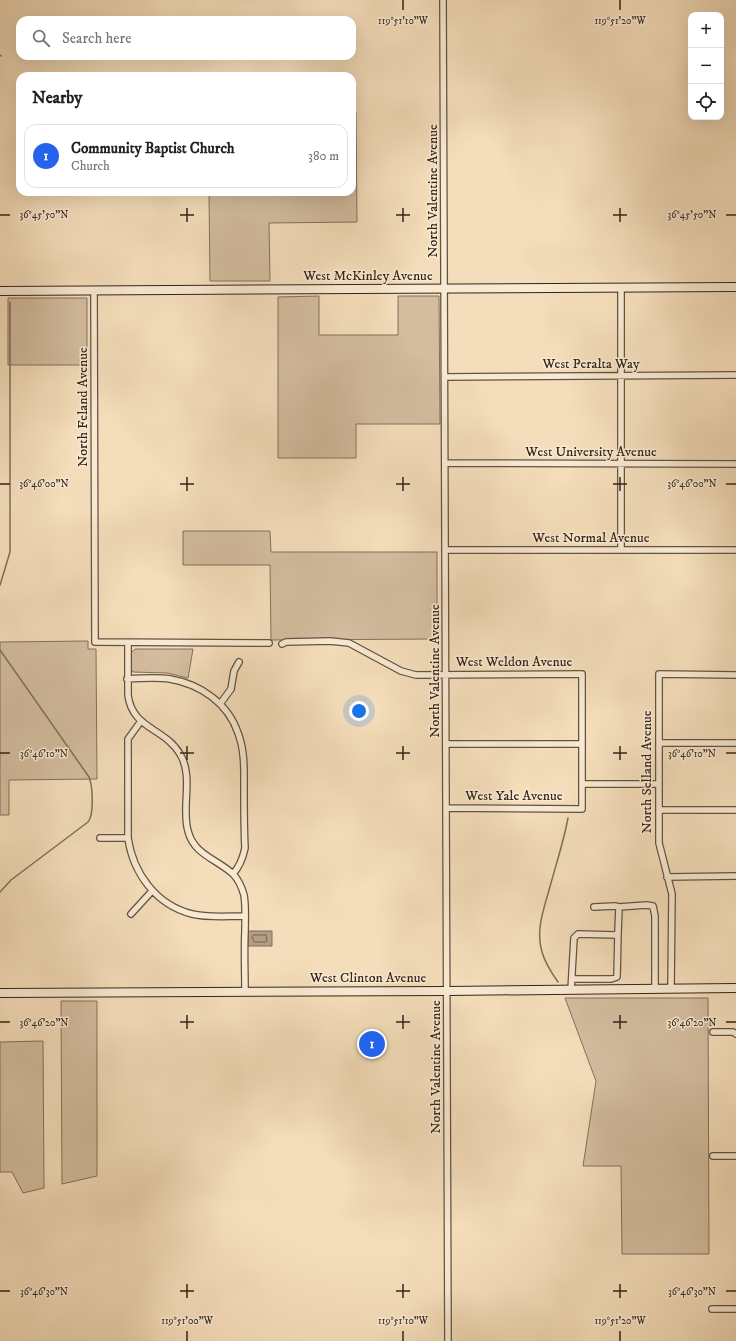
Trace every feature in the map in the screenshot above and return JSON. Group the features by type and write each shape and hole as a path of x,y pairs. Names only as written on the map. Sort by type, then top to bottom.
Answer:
{"main road":[{"name":"West McKinley Avenue","path":"0,291 736,287"},
{"name":"West Clinton Avenue","path":"0,993 736,988"}],"street":[{"name":"North Valentine Avenue","path":"443,0 446,377 448,1341"},
{"path":"621,288 621,550"},
{"name":"North Feland Avenue","path":"94,291 96,643 128,643"},
{"name":"West Peralta Way","path":"446,377 736,375"},
{"name":"West University Avenue","path":"446,463 621,465 736,464"},
{"name":"West Normal Avenue","path":"446,550 736,550"},
{"name":"West Weldon Avenue","path":"282,644 286,642 330,641 349,643 401,671 416,675 582,674 581,744"},
{"path":"245,992 245,916 244,895 242,888 233,874 202,853 193,843 186,824 186,777 181,756 172,744 141,721 132,711 129,702 128,643 269,643"},
{"path":"220,704 231,689 234,671 239,662"},
{"name":"North Selland Avenue","path":"671,988 672,894 659,843 659,674 736,674"},
{"path":"128,678 164,678 178,680 202,690 220,704 230,717 238,732 244,762 245,848 240,864 233,874"},
{"path":"141,721 128,739 128,838 134,862 139,874 152,891 173,906 191,914 212,916 245,916"},
{"path":"659,743 736,743"},
{"path":"447,744 581,744 582,784"},
{"name":"West Yale Avenue","path":"446,808 582,809 582,784 659,784"},
{"path":"659,810 736,810"},
{"path":"100,838 128,838"},
{"path":"667,877 736,876"},
{"path":"131,914 152,891"},
{"path":"594,907 619,907 634,905 653,906 655,916 655,989"},
{"path":"572,979 611,979 617,977 619,907"},
{"path":"571,990 574,938 578,934 616,935 618,932"},
{"path":"713,1032 733,1032 736,1034"},
{"path":"713,1156 736,1156"},
{"path":"712,1309 736,1309"}],"shaded area":[{"path":"356,112 357,222 269,223 270,281 210,281 209,196 356,196"},
{"path":"319,296 319,335 398,335 398,296 439,296 440,424 356,424 356,458 278,458 278,297"},
{"path":"8,298 87,298 87,365 8,365"},
{"path":"183,531 270,531 271,552 437,552 437,639 271,640 270,565 183,565"},
{"path":"88,641 88,649 96,649 97,779 9,780 9,815 0,815 0,642"},
{"path":"135,649 193,649 188,678 167,673 133,672 131,669 131,653"},
{"path":"565,998 708,998 709,1254 622,1254 621,1166 583,1166 596,1081"},
{"path":"61,1001 97,1001 97,1176 62,1184"},
{"path":"43,1041 44,1188 23,1193 12,1172 0,1172 0,1042"}],"water":[{"path":"248,931 272,931 272,946 248,946"}],"waterway":[{"path":"0,585 10,552 10,302"},
{"path":"0,650 89,777 92,801 91,813 88,822 11,880 0,892"},
{"path":"558,982 543,956 540,943 540,926 568,818"}],"place":[{"name":"Community Baptist Church","path":"372,1044"}]}
